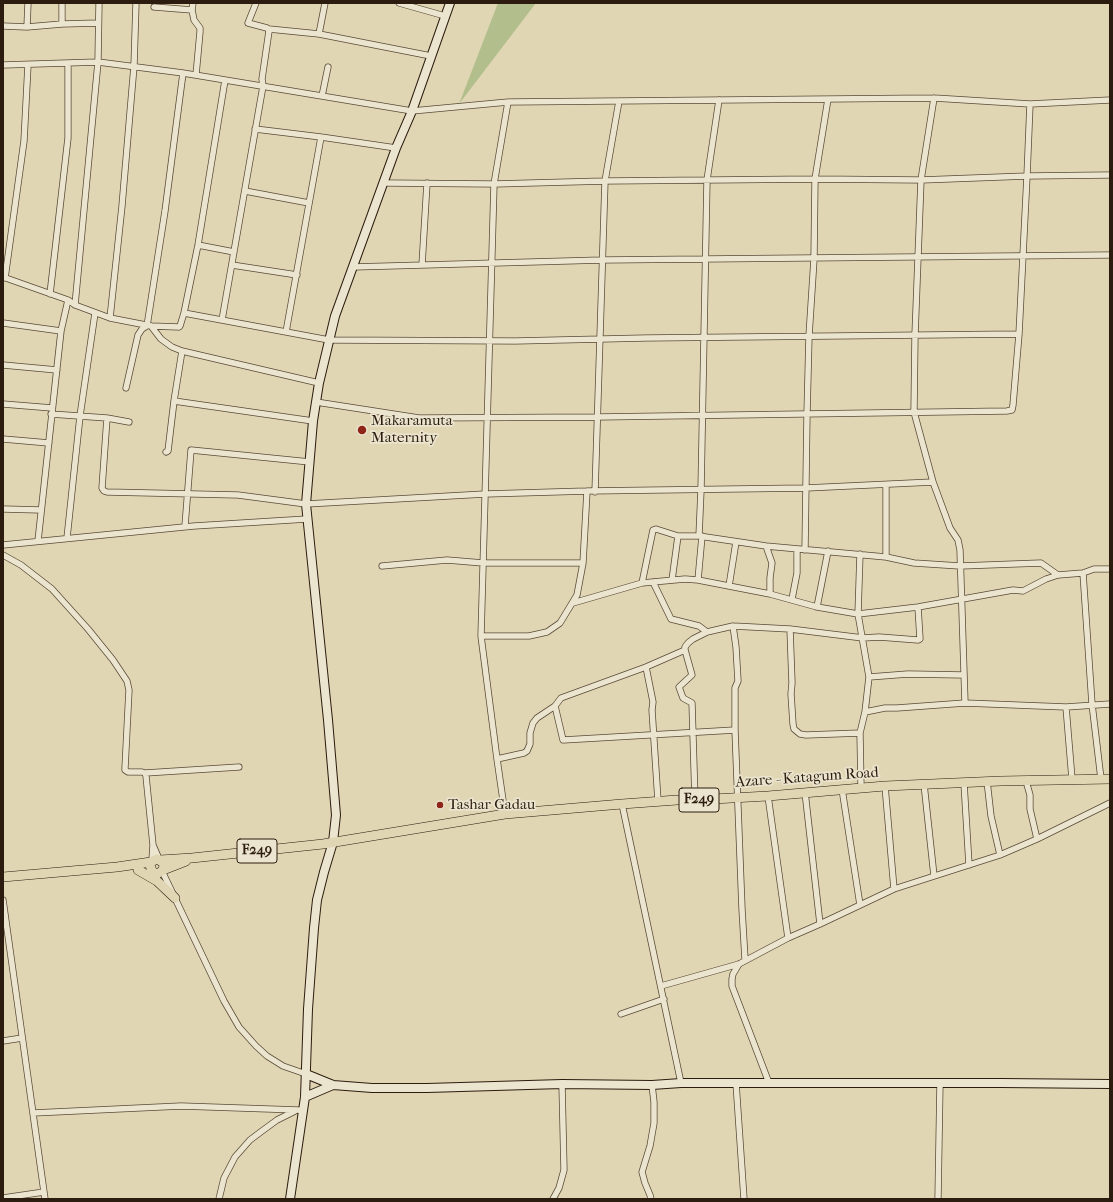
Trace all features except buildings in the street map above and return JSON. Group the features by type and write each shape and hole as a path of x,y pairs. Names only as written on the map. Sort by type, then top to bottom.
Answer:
{"main road":[{"name":"Azare - Katagum Road","path":"3,877 155,863 333,842 505,814 658,801 768,796 861,787 987,781 1106,779"},
{"name":"Azare - Katagum Road","path":"1070,780 1110,784"},
{"name":"Azare - Katagum Road","path":"155,863 157,874 192,858"},
{"name":"Azare - Katagum Road","path":"117,867 138,870 155,863"},
{"path":"138,870 157,881 175,898"}],"street":[{"path":"26,27 28,3"},
{"path":"62,3 62,24"},
{"path":"76,305 98,62 99,3"},
{"path":"110,318 122,206 134,66 136,3"},
{"path":"193,3 192,10 194,20 200,28 196,75"},
{"path":"256,3 248,23 269,30 318,34 431,56"},
{"path":"318,34 325,3"},
{"path":"399,3 446,16"},
{"path":"290,1199 300,1111 305,1098 308,1009 314,928 320,886 333,842 336,815 306,504 313,421 319,383 335,316 396,148 412,111 450,3"},
{"path":"154,7 192,10"},
{"path":"3,26 26,27 98,23"},
{"path":"222,320 263,86 262,79 269,30"},
{"path":"3,65 98,62 134,66 412,111 508,102 934,98 1030,104 1110,100"},
{"path":"50,294 68,138 68,63"},
{"path":"28,65 24,141 4,277 68,300 95,313 110,318 149,326 179,326 181,324 198,245 225,80"},
{"path":"322,96 328,67"},
{"path":"149,326 183,73"},
{"path":"934,98 921,180 915,335 914,412 933,482 950,528 958,540 960,550 965,703"},
{"path":"805,550 809,336 814,259 815,179 828,99"},
{"path":"698,580 701,536 702,416 708,180 719,100"},
{"path":"595,492 605,181 619,101"},
{"path":"505,814 496,759 481,636 494,184 508,102"},
{"path":"316,402 419,418 702,416 1012,410 1019,334 1030,104"},
{"path":"255,129 396,148"},
{"path":"286,332 320,137"},
{"path":"384,183 494,184 708,180 921,180 1110,175"},
{"path":"422,265 427,183"},
{"path":"244,191 309,203"},
{"path":"198,245 234,252"},
{"path":"353,267 602,260 1110,255"},
{"path":"232,265 297,275"},
{"path":"38,541 61,331 68,300"},
{"path":"67,538 80,416 95,313"},
{"path":"184,313 330,340 490,341 1019,334"},
{"path":"3,323 61,331"},
{"path":"149,326 161,339 172,347 182,351 319,383"},
{"path":"126,388 138,335 142,328 149,326"},
{"path":"166,452 168,451 182,351"},
{"path":"3,365 57,370"},
{"path":"174,400 313,421"},
{"path":"3,404 129,422"},
{"path":"107,418 102,488 106,492 238,495 306,504 485,494 806,488 933,482"},
{"path":"3,439 49,443"},
{"path":"185,526 191,450 310,462"},
{"path":"886,485 886,557"},
{"path":"481,636 530,636 547,632 560,623 573,603 583,563 587,492"},
{"path":"3,509 41,510"},
{"path":"3,545 185,526 308,519"},
{"path":"642,583 653,530 656,529 678,536 701,536 766,546 860,554 886,557 914,563 960,566 1041,563 1058,575"},
{"path":"672,580 678,536"},
{"path":"729,586 736,542"},
{"path":"766,546 772,563 770,594"},
{"path":"792,599 797,573 797,549"},
{"path":"817,607 828,551"},
{"path":"860,554 858,614 869,677 865,712 860,733 861,787"},
{"path":"3,555 21,565 52,589 88,629 113,660 127,681 129,690 125,770 128,772 145,773 239,767"},
{"path":"382,566 447,560 483,563 583,563"},
{"path":"573,603 642,583 685,579 698,580 770,594 817,607 858,614 918,607 1013,590 1023,591 1046,579 1058,575 1083,573 1094,569 1110,569"},
{"path":"1083,573 1092,704 1106,779"},
{"path":"653,582 671,619 699,626 707,632"},
{"path":"695,800 692,703 683,698 679,687 692,675 685,647 693,639 707,632 733,626 790,629 863,638 879,637 913,640 920,639 918,607"},
{"path":"733,626 738,681 735,688 735,730 745,960"},
{"path":"790,629 791,694 794,730 806,736 860,733"},
{"path":"496,759 527,751 530,744 530,733 533,723 537,718 555,706 561,698 646,667 685,650"},
{"path":"646,667 653,702 652,710 658,801"},
{"path":"869,677 908,674 964,675"},
{"path":"865,712 885,708 965,703 1066,707 1092,704 1110,704"},
{"path":"555,706 563,740 735,730"},
{"path":"1066,707 1070,780"},
{"path":"145,773 155,863"},
{"path":"987,781 991,816 1000,855"},
{"path":"1026,781 1030,795 1030,809 1037,838"},
{"path":"964,783 969,865"},
{"path":"924,784 934,876"},
{"path":"885,786 894,889"},
{"path":"842,789 860,905"},
{"path":"805,792 820,924"},
{"path":"768,796 788,938"},
{"path":"661,986 739,964 788,938 894,889 1000,855 1110,803"},
{"path":"622,804 681,1083"},
{"path":"163,870 224,1001 239,1027 256,1046 283,1066 333,1085 372,1088 428,1088 562,1084 652,1085 681,1083 1110,1084"},
{"path":"3,900 45,1199"},
{"path":"739,964 733,974 732,986 769,1083"},
{"path":"731,966 733,974"},
{"path":"621,1014 664,999"},
{"path":"3,1041 22,1038"},
{"path":"736,1083 744,1199"},
{"path":"938,1199 940,1083"},
{"path":"553,1199 564,1170 562,1084"},
{"path":"305,1098 333,1085"},
{"path":"651,1199 644,1183 642,1172 650,1146 654,1123 652,1085"},
{"path":"33,1113 181,1106 300,1111"},
{"path":"219,1199 224,1178 235,1157 245,1146 262,1131 278,1120 300,1111"},
{"path":"3,1198 44,1192"}],"green space":[{"path":"498,3 536,3 459,104"}],"place":[{"name":"Makaramuta Maternity","path":"362,430"},
{"name":"Tashar Gadau","path":"440,805"}]}
